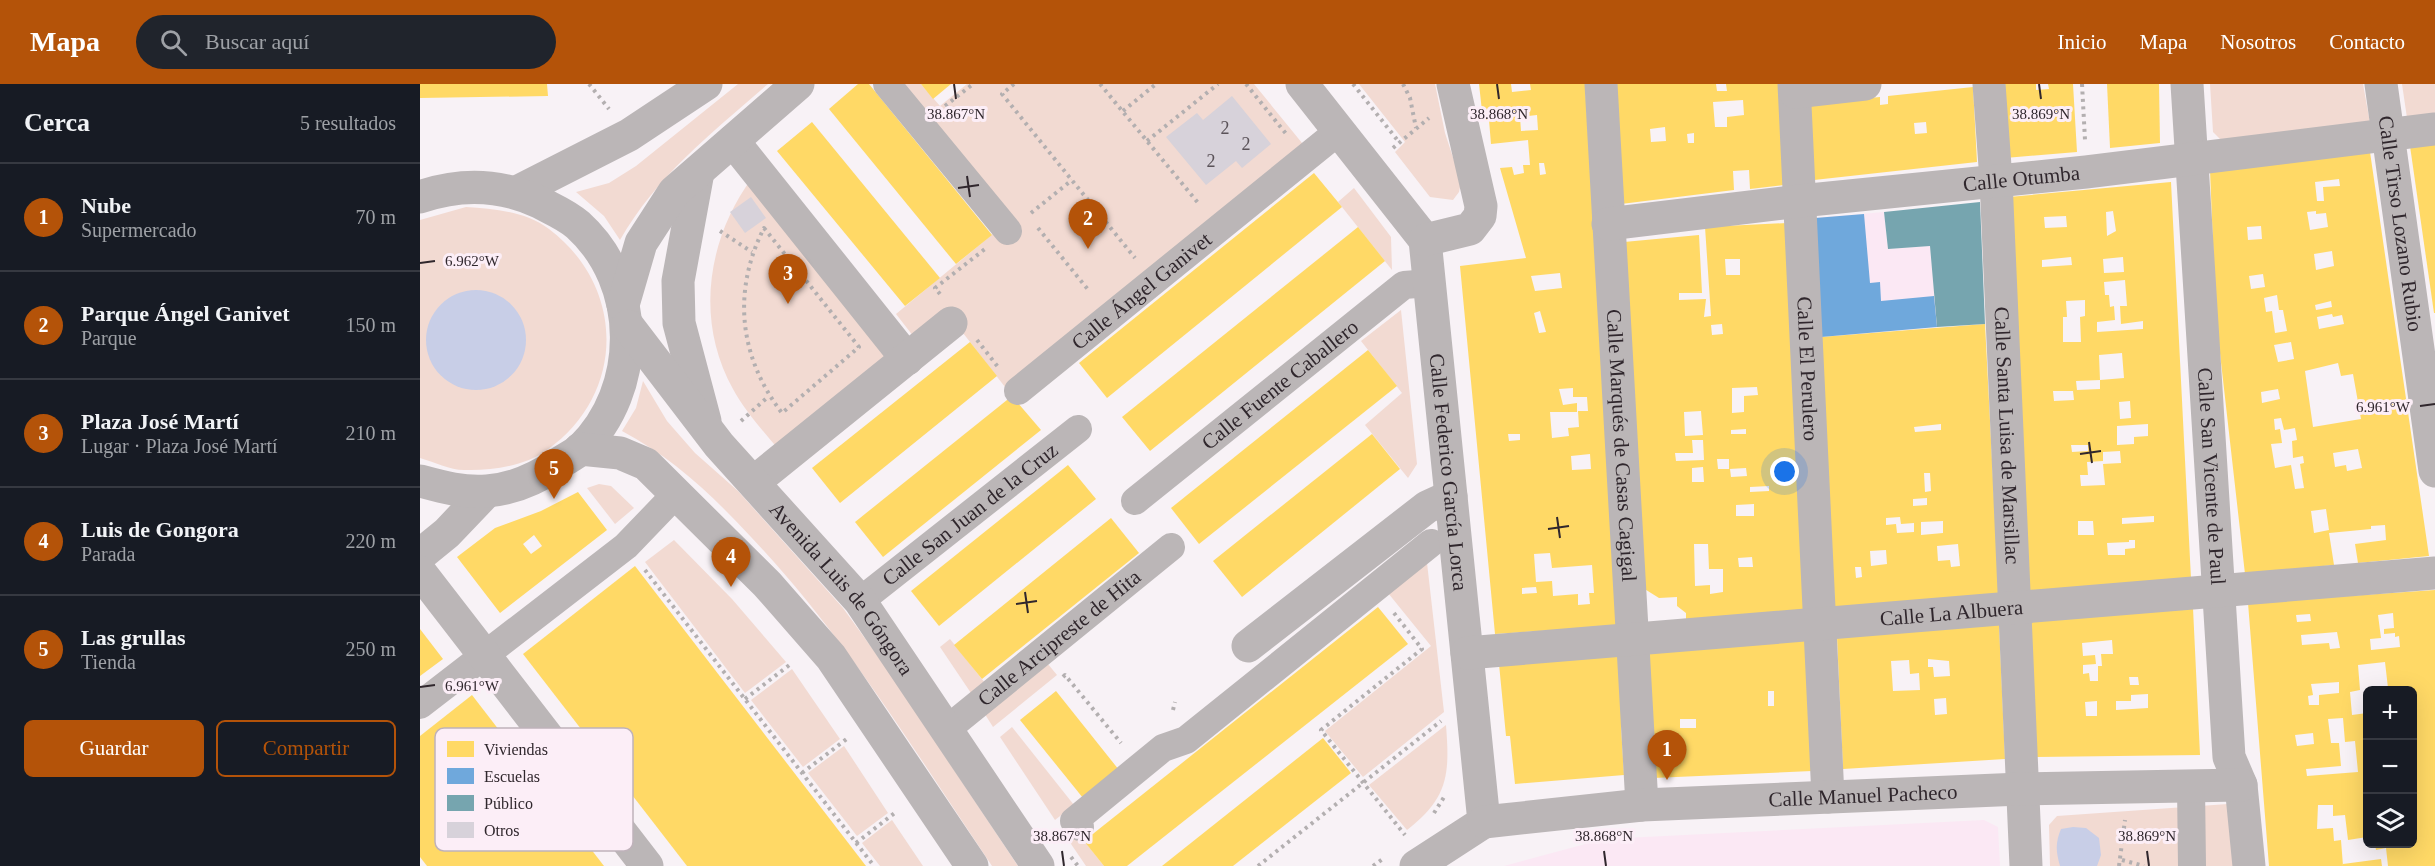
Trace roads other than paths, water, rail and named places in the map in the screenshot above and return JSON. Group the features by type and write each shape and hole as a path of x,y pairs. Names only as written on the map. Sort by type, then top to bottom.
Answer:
{"street":[{"path":"517,192 629,135 706,84"},
{"path":"420,481 448,489 486,492 514,487 538,478 580,449 608,413 618,394 625,364 625,315 641,243 686,182 798,84"},
{"path":"887,84 1008,231"},
{"path":"1302,84 1425,240 1470,229 1480,216 1479,195 1453,84"},
{"name":"Calle Marqués de Casas Cagigal","path":"1601,84 1642,805"},
{"path":"1795,88 1865,84"},
{"name":"Calle Santa Luisa de Marsillac","path":"1989,84 1996,180 2026,866"},
{"name":"Calle San Vicente de Paul","path":"2187,84 2229,757 2241,785 2249,866"},
{"name":"Calle Tirso Lozano Rubio","path":"2381,84 2435,471"},
{"name":"Calle El Perulero","path":"1795,88 1828,797"},
{"name":"Calle Otumba","path":"1608,224 1800,201 2086,172 2435,129"},
{"name":"Calle Ángel Ganivet","path":"1018,391 1339,131"},
{"path":"733,141 907,359"},
{"path":"686,182 678,281 679,323 708,431"},
{"path":"420,197 440,190 474,186 517,192 557,211 578,225 599,252 616,280 625,315"},
{"name":"Calle Federico García Lorca","path":"1425,240 1484,822"},
{"name":"Calle Fuente Caballero","path":"1135,501 1404,285 1430,284"},
{"name":"Avenida Luis de Góngora","path":"625,315 708,431 766,473 860,601 1038,866"},
{"path":"766,473 907,359 962,329"},
{"name":"Calle San Juan de la Cruz","path":"860,601 1078,429"},
{"path":"580,449 620,453 646,464 767,584 831,657 972,866"},
{"path":"420,555 447,533 486,492"},
{"path":"420,705 626,546 676,495"},
{"path":"1248,646 1427,507 1451,496"},
{"path":"1071,835 1074,821 1163,748 1186,740 1431,543"},
{"name":"Calle Arcipreste de Hita","path":"946,730 1171,547"},
{"path":"420,572 541,728"},
{"name":"Calle La Albuera","path":"1467,653 2435,573"},
{"name":"Calle Manuel Pacheco","path":"1484,822 1642,805 2021,789 2241,785"},
{"path":"2191,786 2192,866"},
{"path":"1416,866 1484,822"},
{"path":"633,848 647,866"}],"water":[{"path":"476,290 495,294 511,305 522,321 526,340 522,359 511,375 495,386 476,390 457,386 441,375 430,359 426,340 430,321 441,305 457,294"},
{"path":"2086,828 2099,838 2101,855 2097,866 2060,866 2057,848 2059,834 2061,829"}],"place":[{"name":"Parque Ángel Ganivet","path":"1088,249"},
{"name":"Plaza José Martí","path":"788,304"},
{"name":"Las grullas","path":"554,499"},
{"name":"Luis de Gongora","path":"731,587"},
{"name":"Nube","path":"1667,780"}]}
